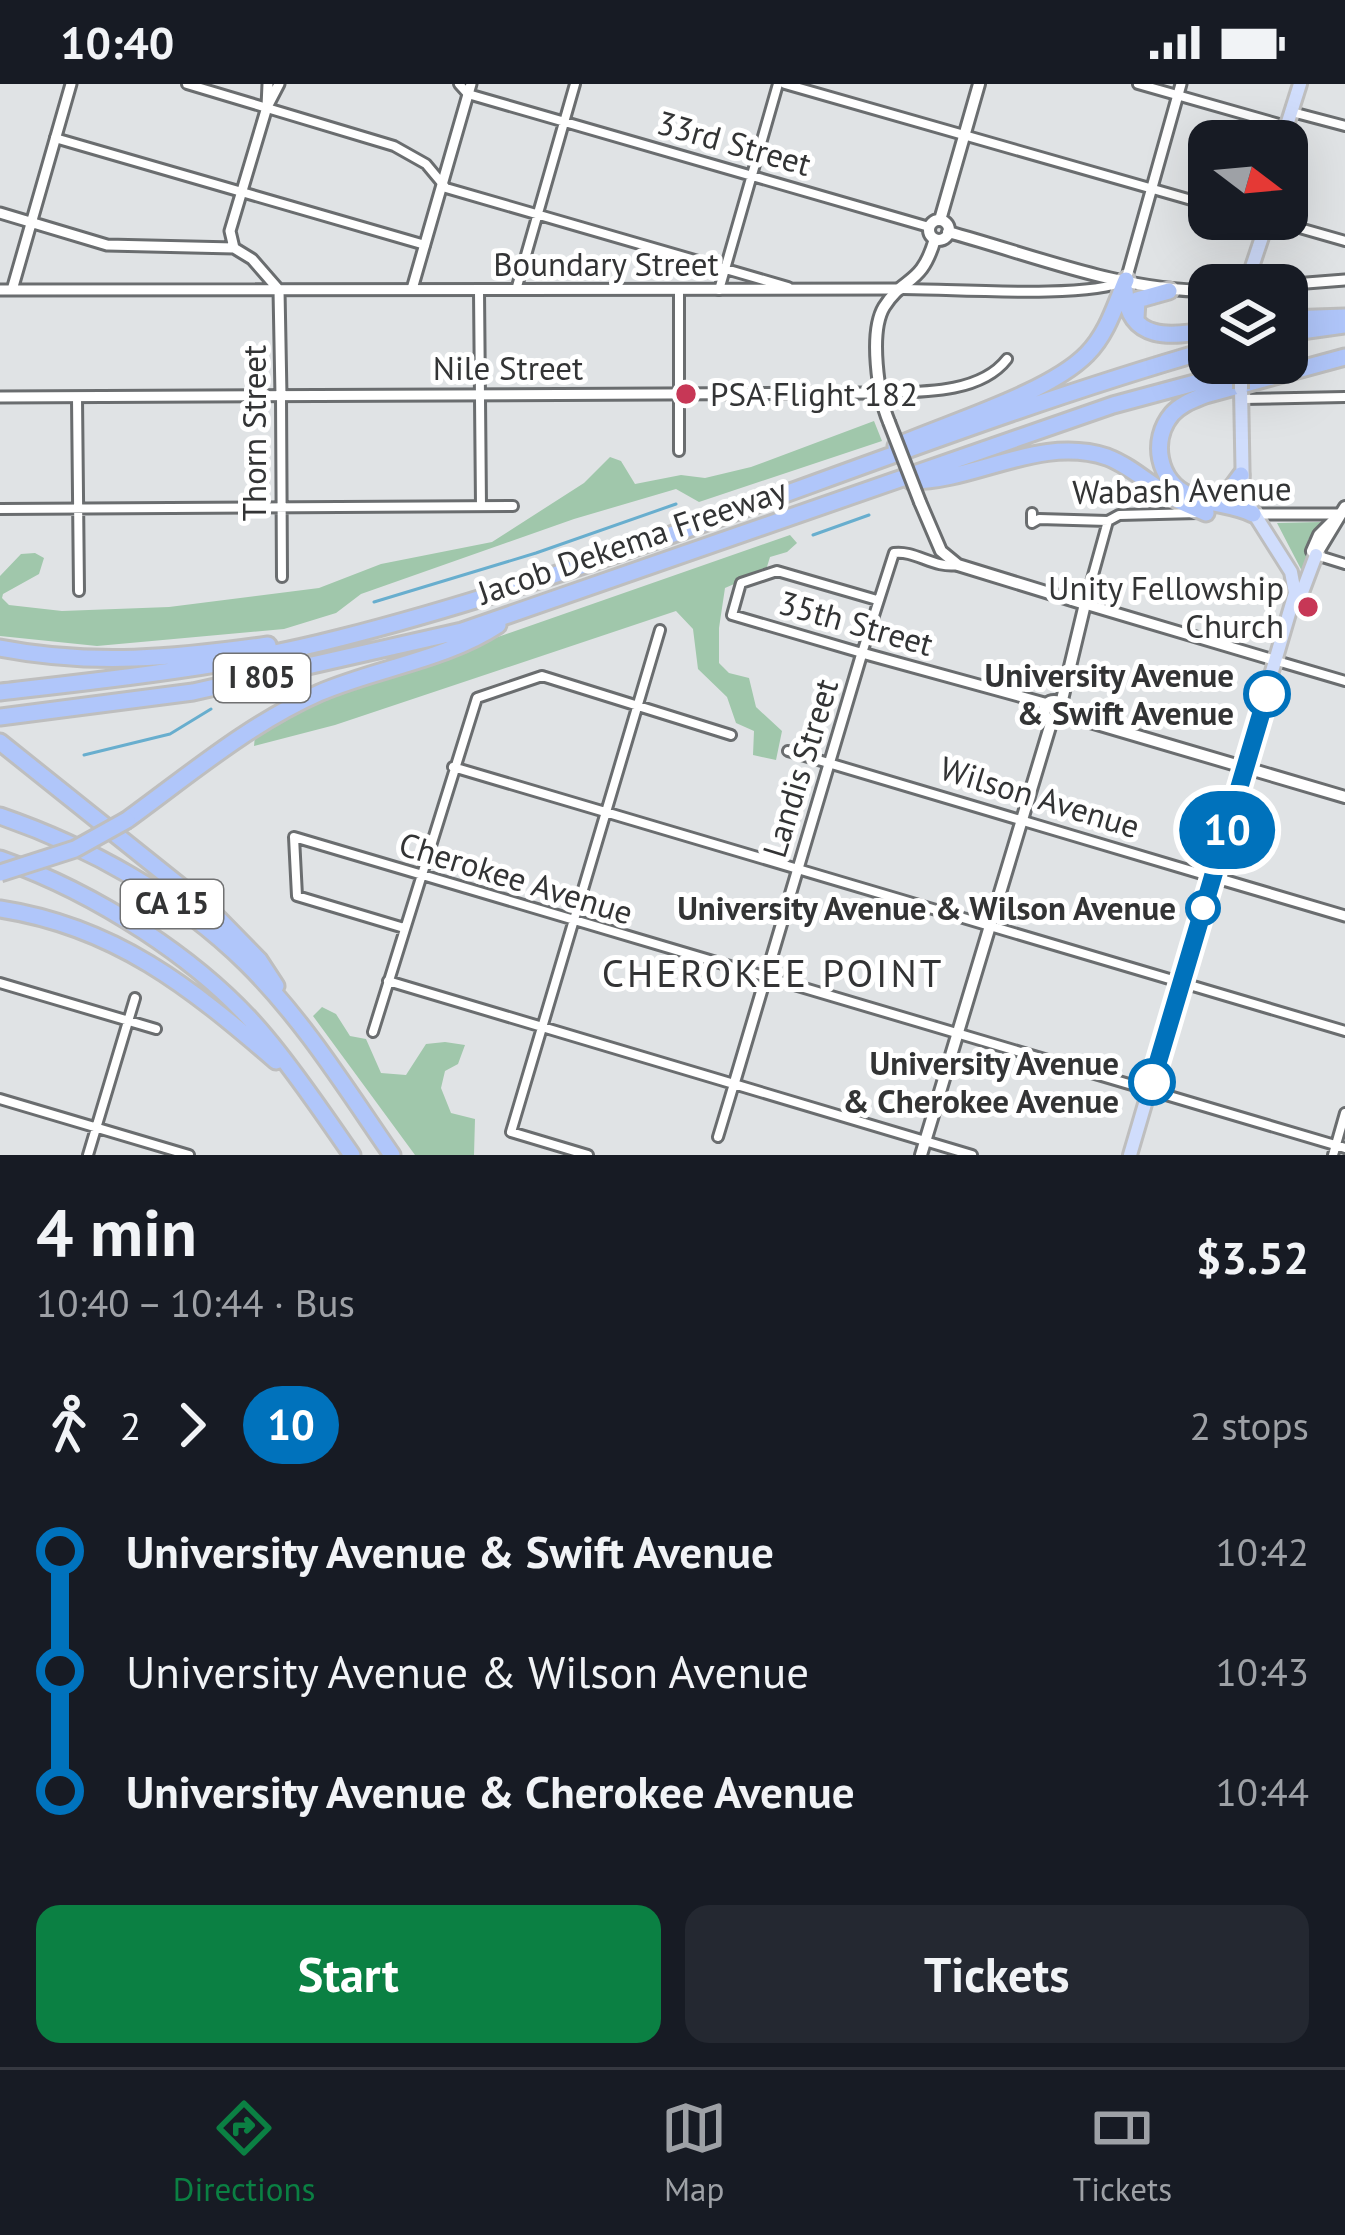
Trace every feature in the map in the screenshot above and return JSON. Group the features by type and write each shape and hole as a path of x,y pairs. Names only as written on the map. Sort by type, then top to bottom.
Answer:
{"highway":[{"path":"1126,280 1128,310 1137,321 1161,335 1188,332"},
{"path":"783,494 1060,374 1097,343 1126,280"},
{"path":"1137,321 1137,300 1169,291"},
{"path":"1308,320 1345,321"},
{"path":"1308,329 1345,321"},
{"path":"1308,358 1345,355"},
{"path":"1206,507 1175,486 1160,461 1160,440 1176,410 1232,386 1345,355"},
{"name":"Jacob Dekema Freeway","path":"0,692 236,662 395,623 529,582 1188,357"},
{"name":"Jacob Dekema Freeway","path":"0,717 193,692 425,641 1188,382"},
{"path":"896,481 931,481 1046,452 1079,452 1121,464 1168,495 1253,514"},
{"path":"1206,507 1227,494 1241,475"},
{"path":"0,873 75,849 128,820 284,709 477,639 518,612"},
{"path":"0,649 66,659 138,661 395,623"},
{"path":"3,744 210,910 260,960 311,1039"},
{"name":"CA 15","path":"0,816 57,838 169,901 247,964 311,1039 392,1155"},
{"name":"CA 15","path":"0,859 103,905 191,967 262,1032 352,1155"},
{"path":"0,909 52,919 104,938 152,964 201,996 300,1082"}],"main road":[{"path":"921,1155 1085,604 958,566 941,551 878,393 879,321 884,308 926,267 980,84"},
{"path":"1289,119 1300,84"},
{"path":"935,229 943,238 948,232 1126,280"},
{"name":"Boundary Street","path":"1126,280 1188,291"},
{"path":"1130,1155 1293,607 1292,572 1243,496 1241,384"},
{"path":"1293,607 1299,603 1316,555 1313,543 1343,511"},
{"name":"35th Street","path":"1054,709 1345,797"}],"street":[{"path":"6,290 71,84"},
{"path":"187,84 394,146 426,164 442,184 801,290"},
{"path":"267,107 268,84"},
{"path":"234,248 230,231 267,107 279,84"},
{"path":"412,289 469,89 460,84"},
{"path":"516,291 575,84"},
{"path":"719,292 782,84 1188,199"},
{"path":"1138,84 1289,119 1345,126"},
{"name":"33rd Street","path":"469,89 565,122 935,229"},
{"path":"1126,280 1179,90"},
{"path":"56,138 425,245"},
{"path":"0,213 125,247 234,248 279,290"},
{"path":"1308,231 1345,241"},
{"name":"Boundary Street","path":"6,290 1078,290 1126,280"},
{"path":"1308,282 1345,280"},
{"name":"Thorn Street","path":"279,290 282,578"},
{"path":"479,291 481,506"},
{"path":"679,291 679,451"},
{"name":"Nile Street","path":"0,398 937,392 991,374 1007,359"},
{"path":"1241,394 1345,398"},
{"path":"77,398 80,591"},
{"path":"0,509 513,506"},
{"name":"Wabash Avenue","path":"1032,512 1032,523 1039,519 1108,521 1119,515 1206,507"},
{"name":"Wabash Avenue","path":"1253,514 1343,511"},
{"path":"1108,521 1085,604 1345,681"},
{"name":"Landis Street","path":"718,1137 894,553 958,566"},
{"path":"1316,555 1345,564"},
{"name":"35th Street","path":"877,601 777,571 741,583 732,615 1054,709"},
{"path":"588,1155 511,1132 660,630"},
{"path":"373,1032 476,698 542,676 731,735"},
{"name":"Wilson Avenue","path":"788,751 1345,916"},
{"path":"453,767 1345,1031"},
{"name":"Cherokee Avenue","path":"404,928 298,896 294,837 1338,1149"},
{"path":"388,981 972,1155"},
{"path":"0,983 156,1029"},
{"path":"88,1155 135,998"},
{"path":"0,1099 189,1155"},
{"path":"1338,1149 1345,1113"}],"green space":[{"path":"874,421 882,441 699,502 676,489 574,519 361,594 336,613 284,629 97,646 0,636 0,576 21,554 44,558 39,574 3,594 9,605 62,611 169,607 319,588 381,564 492,542 584,483 610,457 621,461 635,484 681,475 705,478 751,467"},
{"path":"1321,522 1308,540 1310,563 1304,575 1277,523"},
{"path":"790,535 797,543 770,557 766,570 725,588 719,628 719,663 729,673 749,678 756,707 782,731 776,760 753,755 754,731 736,723 727,697 698,669 693,629 676,611 335,725 254,746 255,736 323,698"},
{"path":"322,1007 336,1014 350,1036 366,1039 381,1073 406,1075 426,1044 465,1045 458,1064 445,1071 441,1088 451,1113 475,1119 474,1155 415,1155 313,1016"}],"waterway":[{"path":"374,602 676,504"},
{"path":"813,535 869,515"},
{"path":"84,755 170,734 211,709"}],"bus line":[{"name":"10","path":"1152,1082 1267,694"}],"place":[{"name":"PSA Flight 182","path":"686,394"},
{"name":"Unity Fellowship Church","path":"1308,607"},
{"name":"University Avenue & Swift Avenue","path":"1267,694"},
{"name":"University Avenue & Wilson Avenue","path":"1203,908"},
{"name":"University Avenue & Cherokee Avenue","path":"1152,1082"}],"district":[{"name":"CHEROKEE POINT","path":"773,973"}]}
